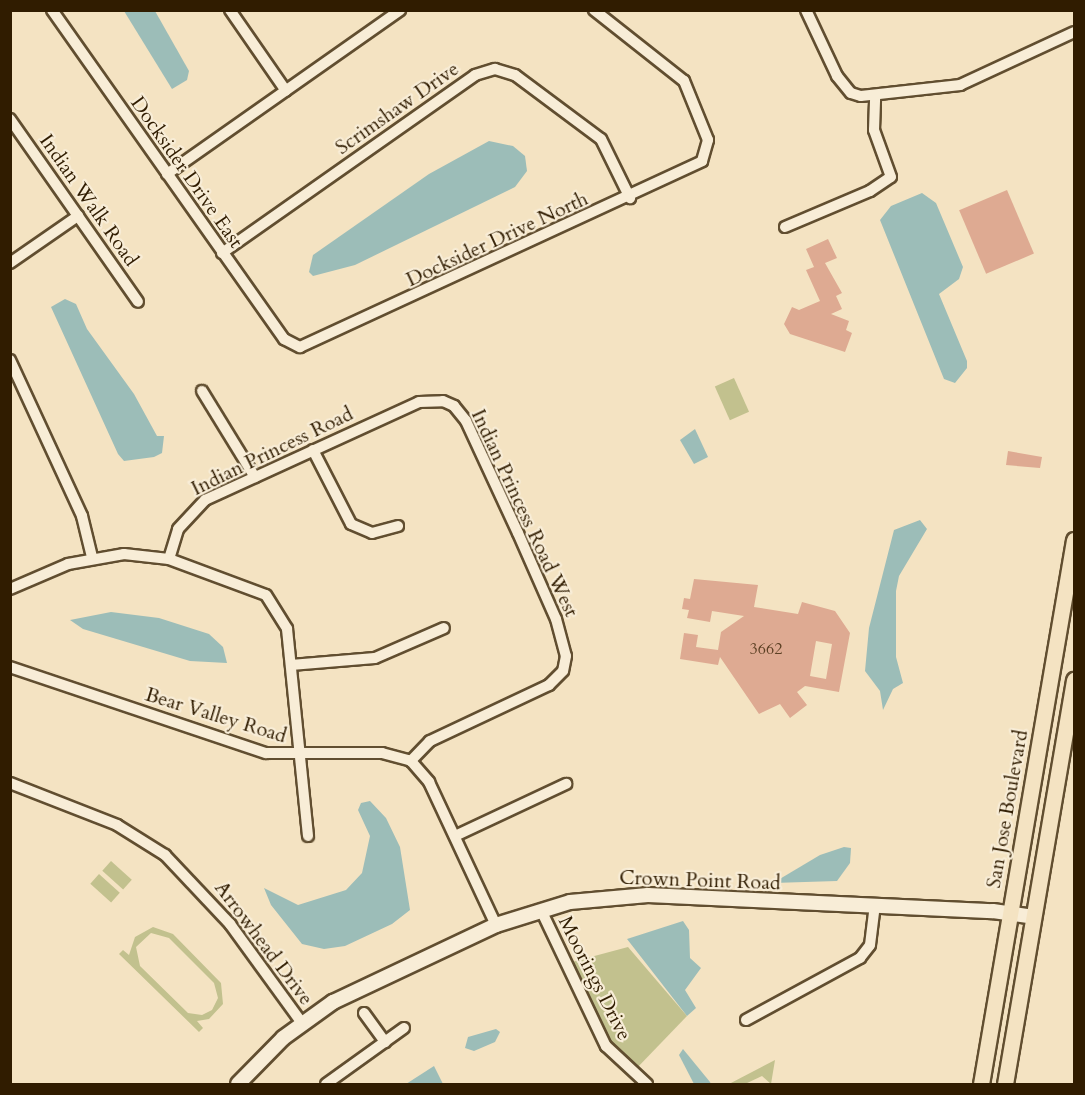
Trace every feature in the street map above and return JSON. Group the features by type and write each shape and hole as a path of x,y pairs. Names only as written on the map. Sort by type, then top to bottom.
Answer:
{"main road":[{"name":"San Jose Boulevard","path":"981,1084 1074,540"},
{"path":"1004,1084 1074,680"},
{"path":"1047,699 1066,729"},
{"path":"1043,726 1061,758"},
{"path":"985,1060 1004,1084"}],"street":[{"name":"Docksider Drive East","path":"52,10 284,339 300,347"},
{"path":"230,10 286,91"},
{"path":"167,174 400,10"},
{"name":"Docksider Drive North","path":"300,347 630,198 696,167 705,157 708,140 684,81 594,10"},
{"path":"806,10 847,89 856,96 960,85 1074,32"},
{"name":"Scrimshaw Drive","path":"222,253 475,75 495,69 514,75 601,139 630,198"},
{"path":"784,227 870,191 891,177 874,130 875,95"},
{"name":"Indian Walk Road","path":"10,119 138,302"},
{"path":"10,263 78,216"},
{"path":"10,360 82,516 92,557"},
{"path":"202,391 255,477"},
{"name":"Indian Princess Road West","path":"411,761 430,741 549,685 563,671 566,656 556,619 466,421 443,401 419,402"},
{"name":"Indian Princess Road","path":"169,559 178,529 193,508 419,402"},
{"path":"313,450 351,524 372,533 398,526"},
{"path":"10,589 92,557 124,554 169,559 266,595 287,629 308,836"},
{"path":"291,664 375,658 444,628"},
{"name":"Bear Valley Road","path":"10,667 266,753 299,756 382,753 411,761"},
{"path":"411,761 429,782 496,926"},
{"name":"Arrowhead Drive","path":"10,783 117,825 165,855 230,924 302,1023"},
{"path":"455,836 566,784"},
{"name":"Crown Point Road","path":"241,1083 302,1023 351,993 496,926 541,909 581,900 648,895 1010,913 1034,917"},
{"path":"746,1020 861,958 870,945 875,906"},
{"name":"Moorings Drive","path":"541,909 602,1041 647,1084"},
{"path":"364,1013 385,1042"},
{"path":"326,1084 404,1028"}],"shaded area":[{"path":"734,378 749,412 730,420 715,387"},
{"path":"111,861 132,880 123,889 102,871"},
{"path":"99,874 120,893 111,902 90,884"},
{"path":"153,927 173,934 221,983 223,1004 209,1019 197,1021 203,1028 199,1032 119,954 123,950 129,955 135,937","holes":["151,933 169,938 214,983 218,998 212,1010 202,1015 188,1013 140,966 136,947"]},
{"path":"628,947 687,1016 635,1070 614,1050 598,1023 572,962"},
{"path":"775,1060 771,1084 762,1076 745,1084 729,1084"}],"water":[{"path":"124,11 155,11 189,71 187,80 172,89"},
{"path":"489,141 513,146 525,156 527,171 515,187 355,265 313,276 309,272 313,255 429,174"},
{"path":"922,193 936,203 963,267 959,279 939,294 967,361 967,368 955,383 944,379 880,220 891,206"},
{"path":"65,299 76,304 87,329 134,394 157,436 164,436 162,453 154,457 124,461 118,454 51,307"},
{"path":"695,429 708,457 694,464 680,440"},
{"path":"920,520 927,529 899,576 896,591 896,657 903,683 893,689 883,710 880,691 865,671 869,628 894,530"},
{"path":"111,612 159,618 209,634 223,647 227,663 190,661 83,629 70,620"},
{"path":"370,801 386,818 400,847 410,910 392,924 345,946 324,949 302,944 271,905 264,888 298,905 346,890 362,873 370,836 358,810 361,803"},
{"path":"844,847 851,848 850,863 837,881 773,883 820,855"},
{"path":"683,921 689,930 690,958 701,968 685,990 696,1008 687,1016 627,939"},
{"path":"496,1029 500,1032 495,1042 474,1051 465,1048 468,1037"},
{"path":"683,1049 711,1084 694,1084 679,1055"},
{"path":"434,1066 443,1084 406,1084"}],"building":[{"path":"1007,190 1034,254 986,274 959,210"},
{"path":"828,239 837,258 825,263 842,293 836,296 842,309 831,314 849,321 846,330 852,333 845,352 790,334 784,324 792,307 799,310 820,301 806,270 814,267 806,249"},
{"path":"1008,451 1042,457 1040,468 1006,465"},
{"path":"694,579 758,585 754,607 798,614 802,602 835,611 850,633 839,692 805,686 797,692 807,705 790,718 780,704 759,714 720,657 718,665 680,659 684,633 698,635 696,647 718,650 721,632 744,616 712,611 710,622 687,618 689,610 682,609 684,598 690,599","holes":["816,641 832,644 826,679 810,676"]}]}
